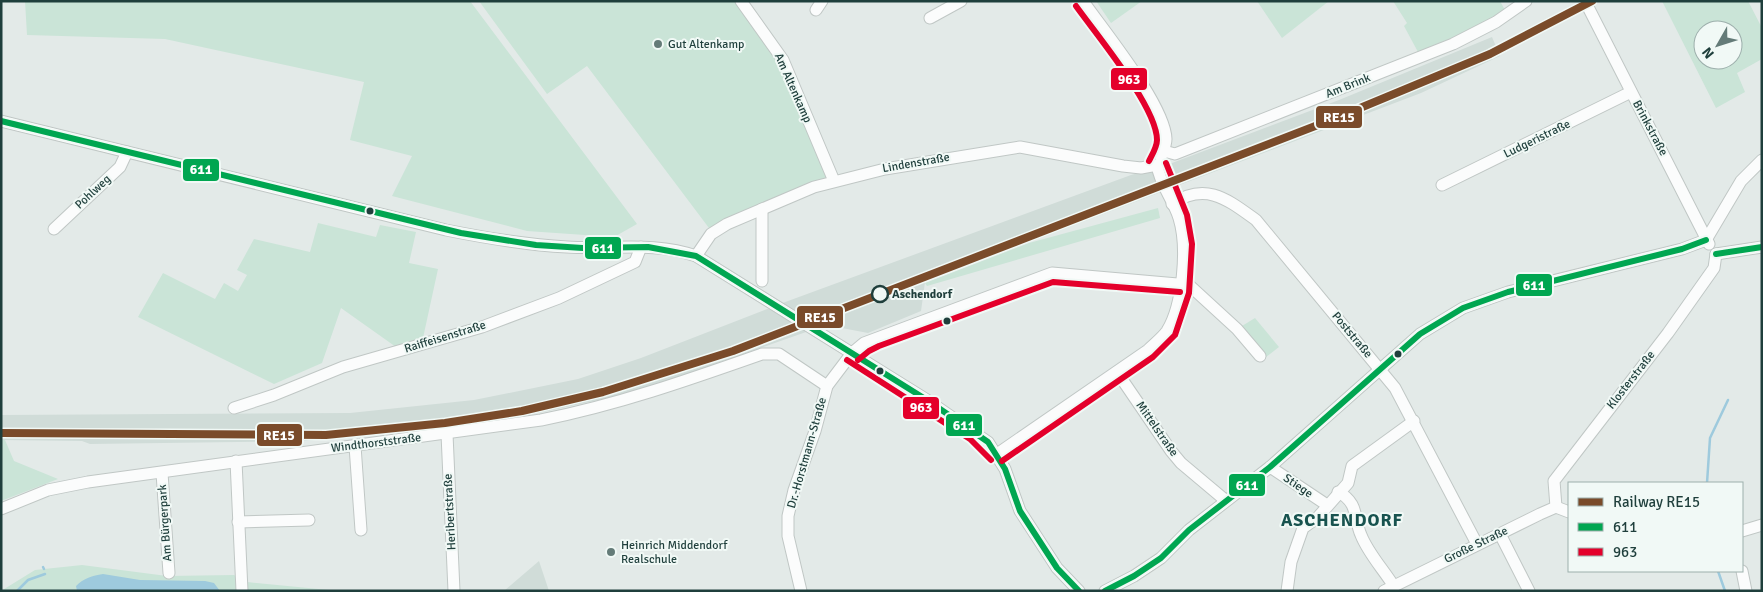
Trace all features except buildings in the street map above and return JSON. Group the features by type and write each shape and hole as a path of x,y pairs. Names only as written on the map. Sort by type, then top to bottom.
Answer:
{"street":[{"name":"Am Altenkamp","path":"741,1 783,60 834,181"},
{"path":"930,18 961,1"},
{"path":"997,454 1148,350 1166,331 1176,308 1181,283 1182,233 1179,217 1159,177 1158,165 1164,151 1166,138 1153,104 1136,75 1083,1"},
{"name":"Am Brink","path":"1164,151 1176,154 1453,44 1496,22 1526,1"},
{"name":"Brinkstraße","path":"1585,1 1699,222 1706,240 1716,254"},
{"name":"Ludgeristraße","path":"1442,185 1631,92"},
{"path":"1,121 446,230 491,239 568,248 641,247 678,249 696,256 976,432 997,454 1005,469 1020,511 1057,568 1079,591"},
{"name":"Lindenstraße","path":"696,256 711,234 727,224 814,187 885,169 1020,147 1122,166 1141,168 1158,165"},
{"name":"Pohlweg","path":"54,229 120,167 127,152"},
{"path":"1105,591 1134,576 1162,558 1189,530 1225,500 1270,467 1420,334 1462,308 1508,292 1682,249 1706,240 1741,181 1762,160"},
{"name":"Poststraße","path":"1172,204 1185,196 1204,192 1228,200 1256,220 1380,368 1414,421 1478,544"},
{"path":"762,209 762,281"},
{"name":"Raiffeisenstraße","path":"234,408 343,367 482,327 559,298 635,262 641,247"},
{"path":"1716,254 1762,248"},
{"name":"Klosterstraße","path":"1556,507 1554,481 1668,333 1714,268 1716,254"},
{"path":"852,353 864,343 1052,273 1189,285 1236,329 1260,356"},
{"name":"Dr.-Horstmann-Straße","path":"801,591 788,536 788,516 794,490 815,431 827,386 852,353"},
{"name":"Windthorststraße","path":"1,509 48,490 236,460 447,434 593,410 654,392 762,354 779,354 827,386"},
{"name":"Mittelstraße","path":"1117,372 1181,463 1225,500"},
{"path":"1287,591 1291,562 1303,528 1318,516 1348,483 1352,466 1360,458 1414,421"},
{"name":"Heribertstraße","path":"447,434 454,591"},
{"path":"354,446 361,530"},
{"path":"236,460 242,591"},
{"name":"Stiege","path":"1270,467 1327,505"},
{"name":"Am Bürgerpark","path":"162,473 169,573"},
{"path":"1338,492 1344,495 1357,514 1360,534 1389,588"},
{"path":"1556,507 1568,512"},
{"name":"Große Straße","path":"1389,588 1556,507"},
{"path":"238,522 308,520"},
{"path":"1743,531 1762,525"},
{"path":"1500,534 1529,591"},
{"path":"1742,572 1746,591"}],"shaded area":[{"path":"1492,37 1500,56 1421,93 925,282 921,311 868,333 826,325 636,392 492,423 305,441 90,444 82,441 1,440 1,415 350,413 474,400 578,379 641,358 788,301 1131,175 1172,163 1339,100"},
{"path":"539,561 549,591 504,591"}],"green space":[{"path":"25,1 470,1 637,224 614,237 527,231 392,196 412,156 350,140 364,82 165,39 27,35"},
{"name":"Gut Altenkamp","path":"479,1 734,1 778,63 827,177 731,217 712,232 587,66 547,94"},
{"path":"1096,1 1142,1 1111,23"},
{"path":"1257,1 1329,1 1282,38"},
{"path":"1393,1 1500,1 1506,12 1476,28 1418,52 1404,26 1407,23"},
{"path":"1662,1 1748,1 1762,28 1762,59 1743,70 1743,20 1693,20 1693,62"},
{"path":"1697,70 1742,70 1737,73 1745,92 1716,108"},
{"path":"1158,208 1160,218 927,286 925,283 1029,243"},
{"path":"318,223 376,237 380,225 416,232 409,263 438,269 423,338 396,347 341,308 322,363 274,384 138,317 163,273 215,299 224,283 238,291 247,275 237,270 254,239 310,252"},
{"path":"1255,318 1279,347 1266,357 1242,326"},
{"path":"1,440 5,440 14,461 58,479 1,501"},
{"path":"82,565 167,576 234,575 247,582 339,591 1,591 35,570"}],"water":[{"path":"103,574 140,580 205,581 214,583 220,591 77,591 76,586 82,581"}],"waterway":[{"path":"1707,482 1710,438 1728,400"},
{"path":"1718,572 1725,591"},
{"path":"17,591 28,580 45,574"}],"rail line":[{"name":"RE15","path":"1,433 326,435 445,423 522,411 603,392 733,351 1336,118 1490,54 1592,1"}],"transit line":[{"name":"963","path":"1076,6 1124,71 1147,109 1157,140 1149,161"},
{"name":"611","path":"1,121 461,233 536,245 583,248 648,247 696,256 927,400 988,442 1005,469 1020,511 1057,568 1079,591"},
{"name":"963","path":"1002,461 1153,357 1175,335 1189,293 1192,244 1187,215 1166,163"},
{"name":"611","path":"1105,591 1134,576 1161,558 1189,530 1270,467 1420,334 1463,308 1508,292 1682,249 1706,240"},
{"name":"611","path":"1716,254 1762,247"},
{"name":"963","path":"858,360 879,346 1053,282 1180,292"},
{"name":"963","path":"847,360 970,439 991,460"}],"place":[{"name":"Gut Altenkamp","path":"658,44"},
{"name":"Aschendorf","path":"880,294"},
{"name":"Heinrich Middendorf Realschule","path":"611,552"}],"district":[{"name":"ASCHENDORF","path":"1342,520"}]}
